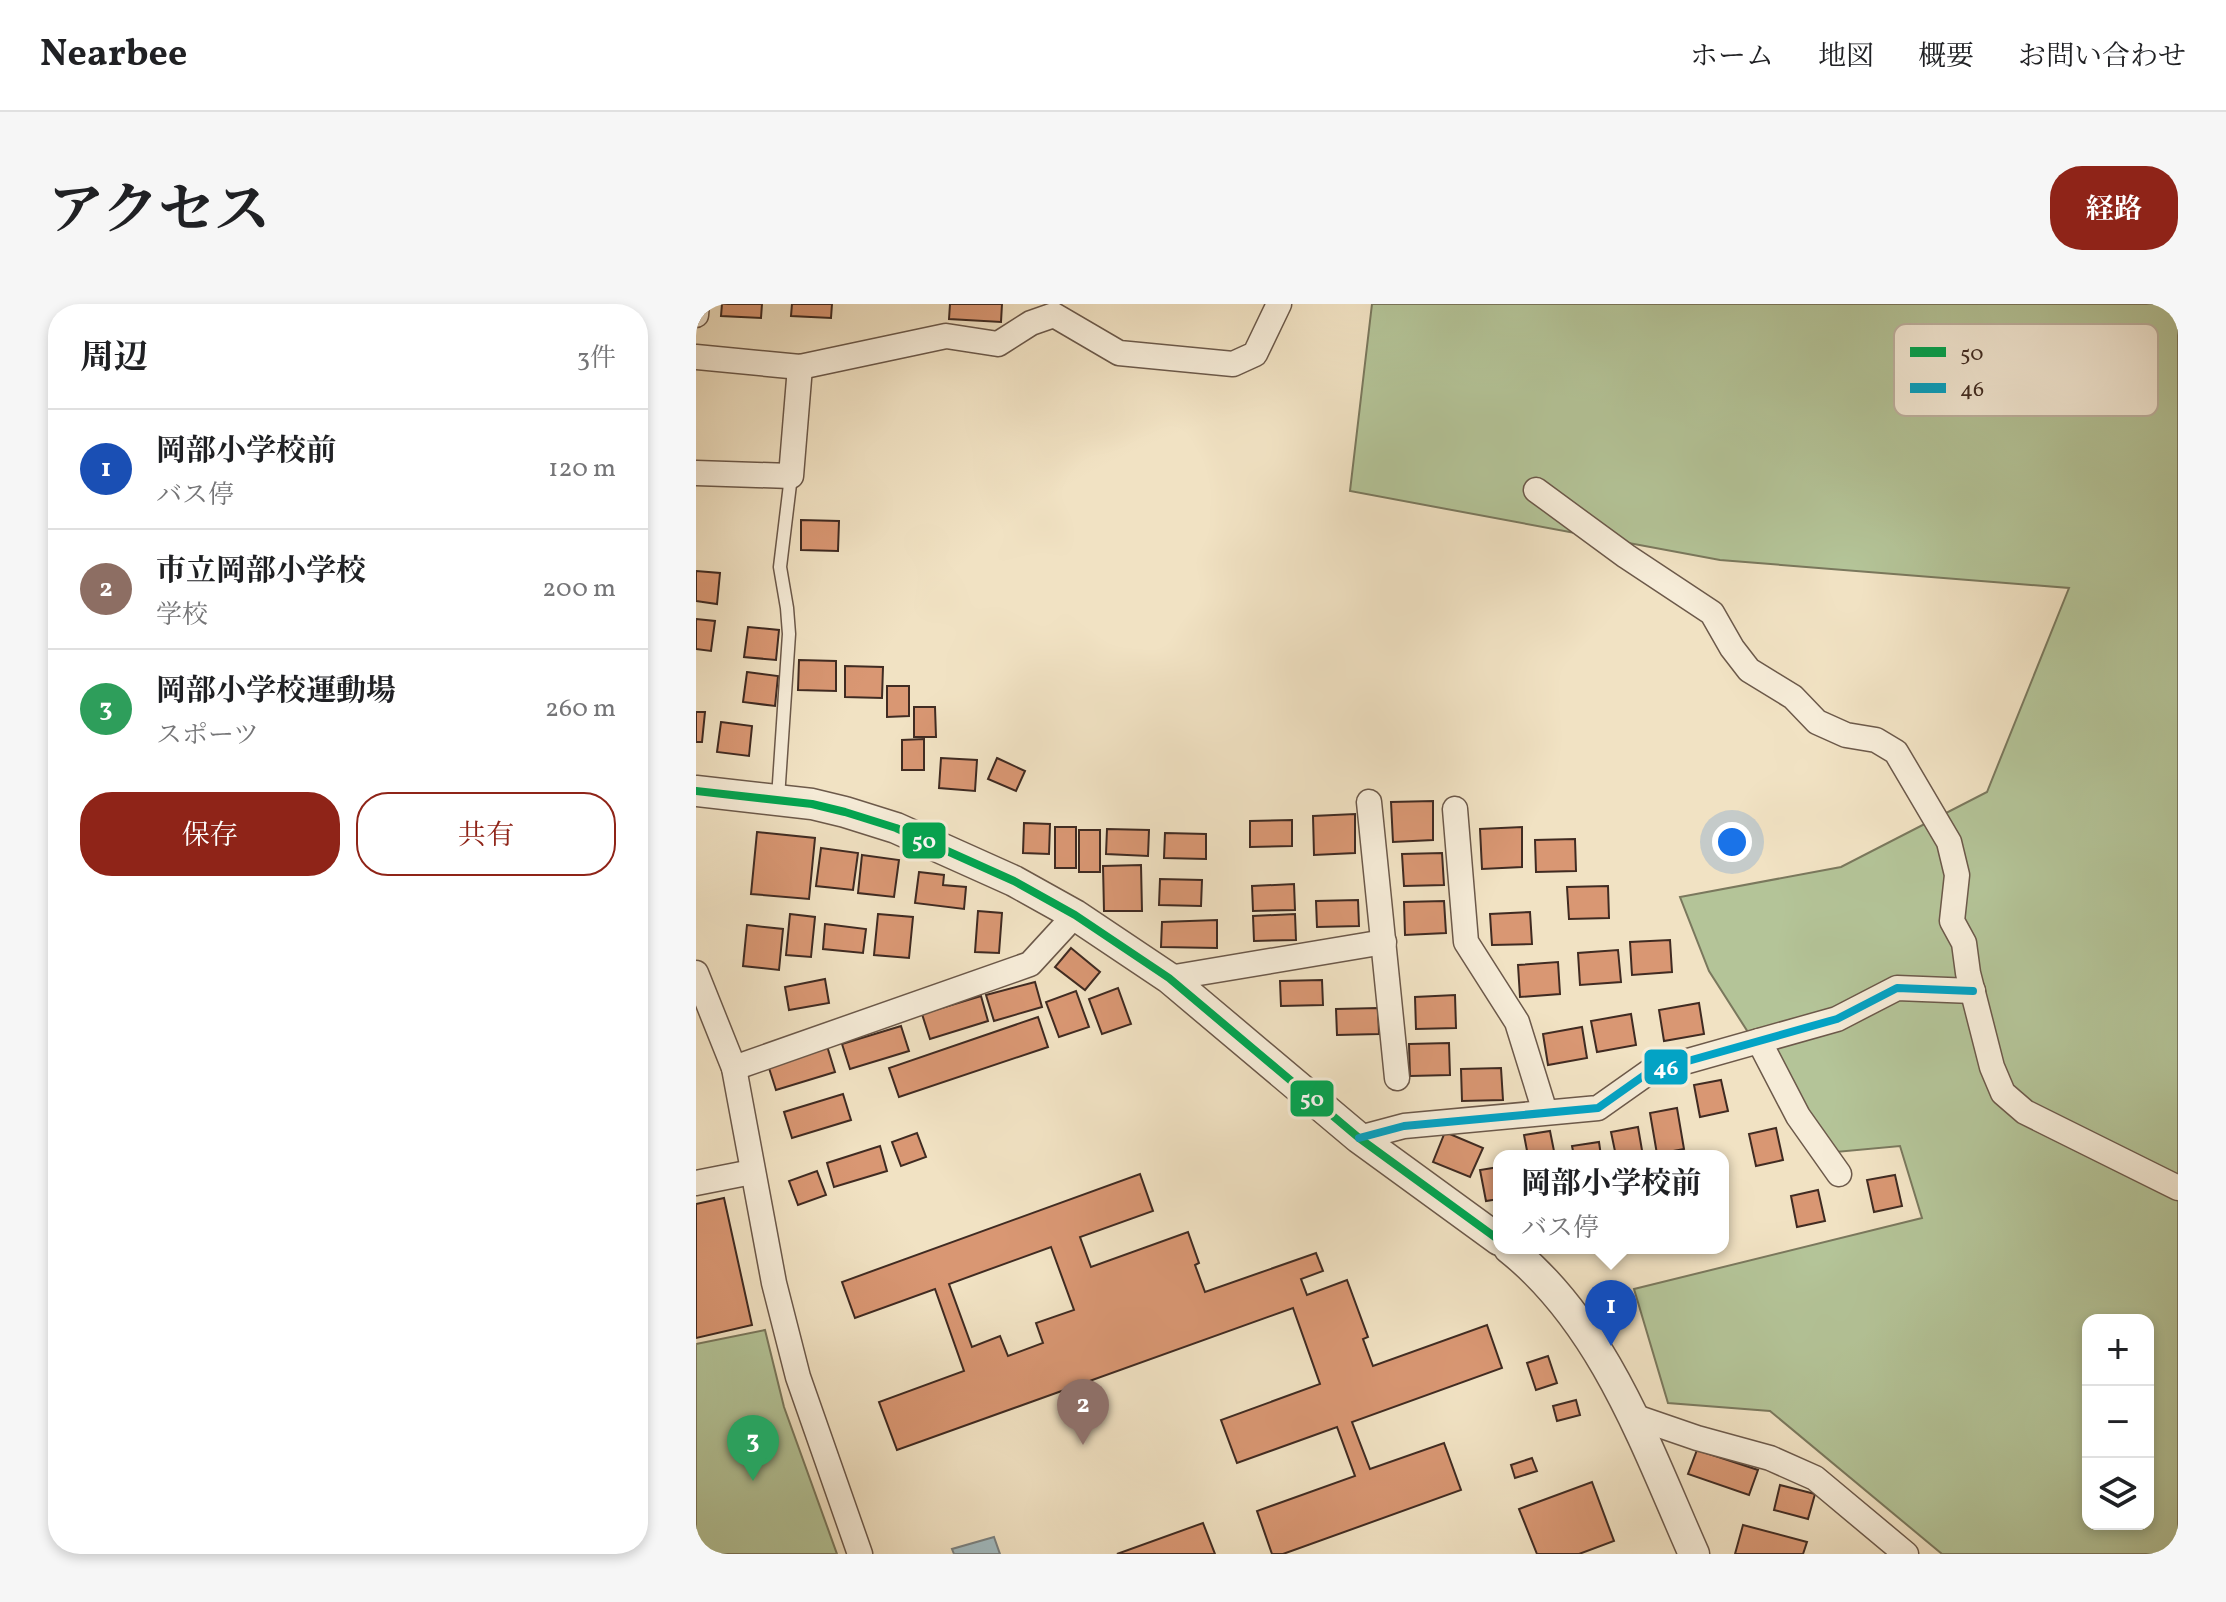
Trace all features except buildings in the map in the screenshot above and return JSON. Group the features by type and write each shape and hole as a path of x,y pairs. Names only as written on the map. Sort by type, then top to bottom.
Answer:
{"street":[{"path":"696,315 697,304"},
{"path":"696,357 800,367 946,336 998,344 1031,323 1054,315 1119,353 1233,364 1255,354 1279,304"},
{"path":"696,473 791,476 800,367"},
{"path":"1536,490 1626,556 1712,613 1749,670 1793,697 1817,722 1846,735 1876,740 1896,752 1949,842 1957,875 1952,921 1964,943 1992,1067 2003,1093 2025,1112 2178,1188"},
{"path":"696,791 812,804 896,828 1014,881 1075,915 1169,978 1359,1138 1493,1236"},
{"path":"1369,802 1397,1078"},
{"path":"1455,809 1466,942 1517,1022 1545,1112"},
{"path":"734,1068 1030,964 1075,915"},
{"path":"1169,978 1384,942"},
{"path":"696,973 734,1068 774,1283 798,1377 860,1554"},
{"path":"1359,1138 1404,1126 1598,1108 1649,1072 1837,1019 1897,988 1973,991"},
{"path":"1759,1041 1798,1116 1839,1174"},
{"path":"696,1183 752,1172"},
{"path":"1517,1254 1533,1267 1598,1349 1633,1416 1694,1554"},
{"path":"1633,1416 1770,1458 1815,1478 1906,1554"}],"lane":[{"path":"777,802 789,634 780,567 791,476"}],"green space":[{"path":"1372,304 2178,304 2178,1554 1942,1554 1770,1411 1668,1403 1634,1289 1922,1218 1900,1146 1825,1153 1709,971 1680,897 1841,867 1987,792 2069,588 1720,560 1350,491"},
{"path":"765,1330 784,1407 837,1554 696,1554 696,1344"}],"water":[{"path":"994,1537 1000,1554 954,1554 952,1549"}],"transit line":[{"name":"50","path":"696,791 812,804 896,828 1014,881 1075,915 1169,978 1359,1138 1493,1236"},
{"name":"46","path":"1359,1138 1404,1126 1598,1108 1649,1072 1837,1019 1897,988 1973,991"}],"place":[{"name":"岡部小学校前","path":"1611,1346"},
{"name":"市立岡部小学校","path":"1083,1445"},
{"name":"岡部小学校運動場","path":"753,1481"}]}
